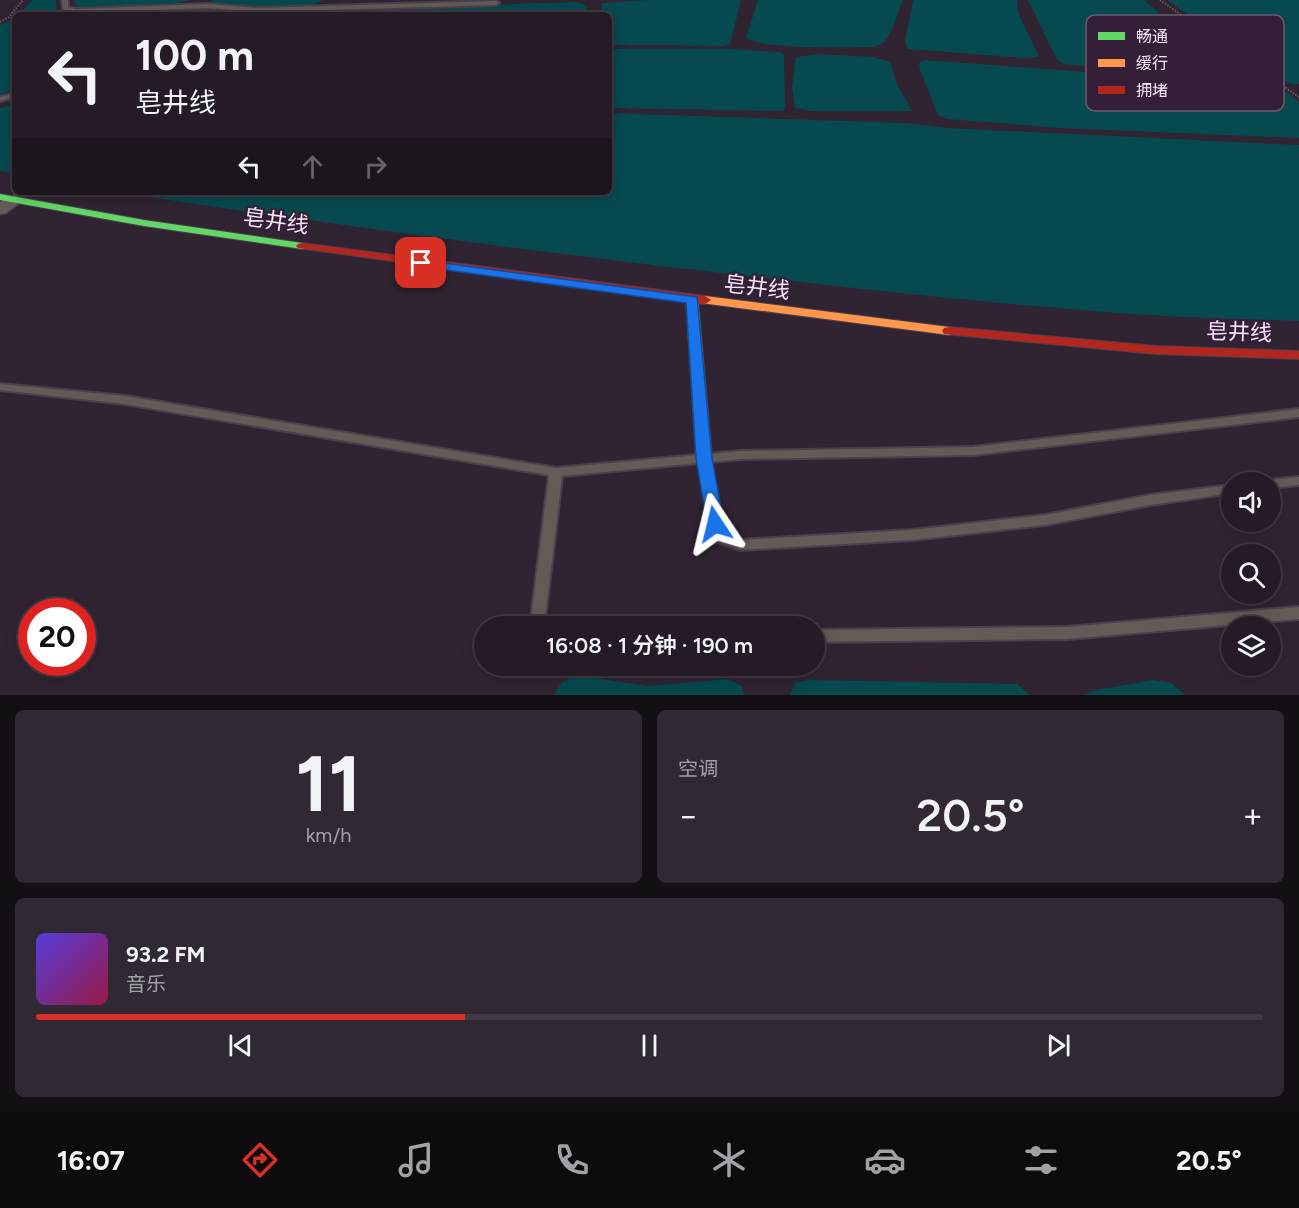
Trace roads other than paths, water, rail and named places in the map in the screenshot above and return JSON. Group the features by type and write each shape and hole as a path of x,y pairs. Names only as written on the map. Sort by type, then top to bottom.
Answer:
{"street":[{"path":"0,209 8,199"},
{"name":"皂井线","path":"8,199 144,223 692,300 971,334 1156,350 1299,355"},
{"path":"692,300 704,458"}],"lane":[{"path":"65,0 65,8 68,10 192,6 258,10 496,3"},
{"path":"192,6 200,0"},
{"path":"320,8 330,5 331,0"},
{"path":"0,387 125,400 556,472 741,455 973,451 1299,413"},
{"path":"704,458 719,538 740,545 923,534 1045,520 1150,500 1221,490"},
{"path":"538,616 556,472"},
{"path":"1281,483 1299,481"},
{"path":"825,636 1067,633 1299,613"}]}
